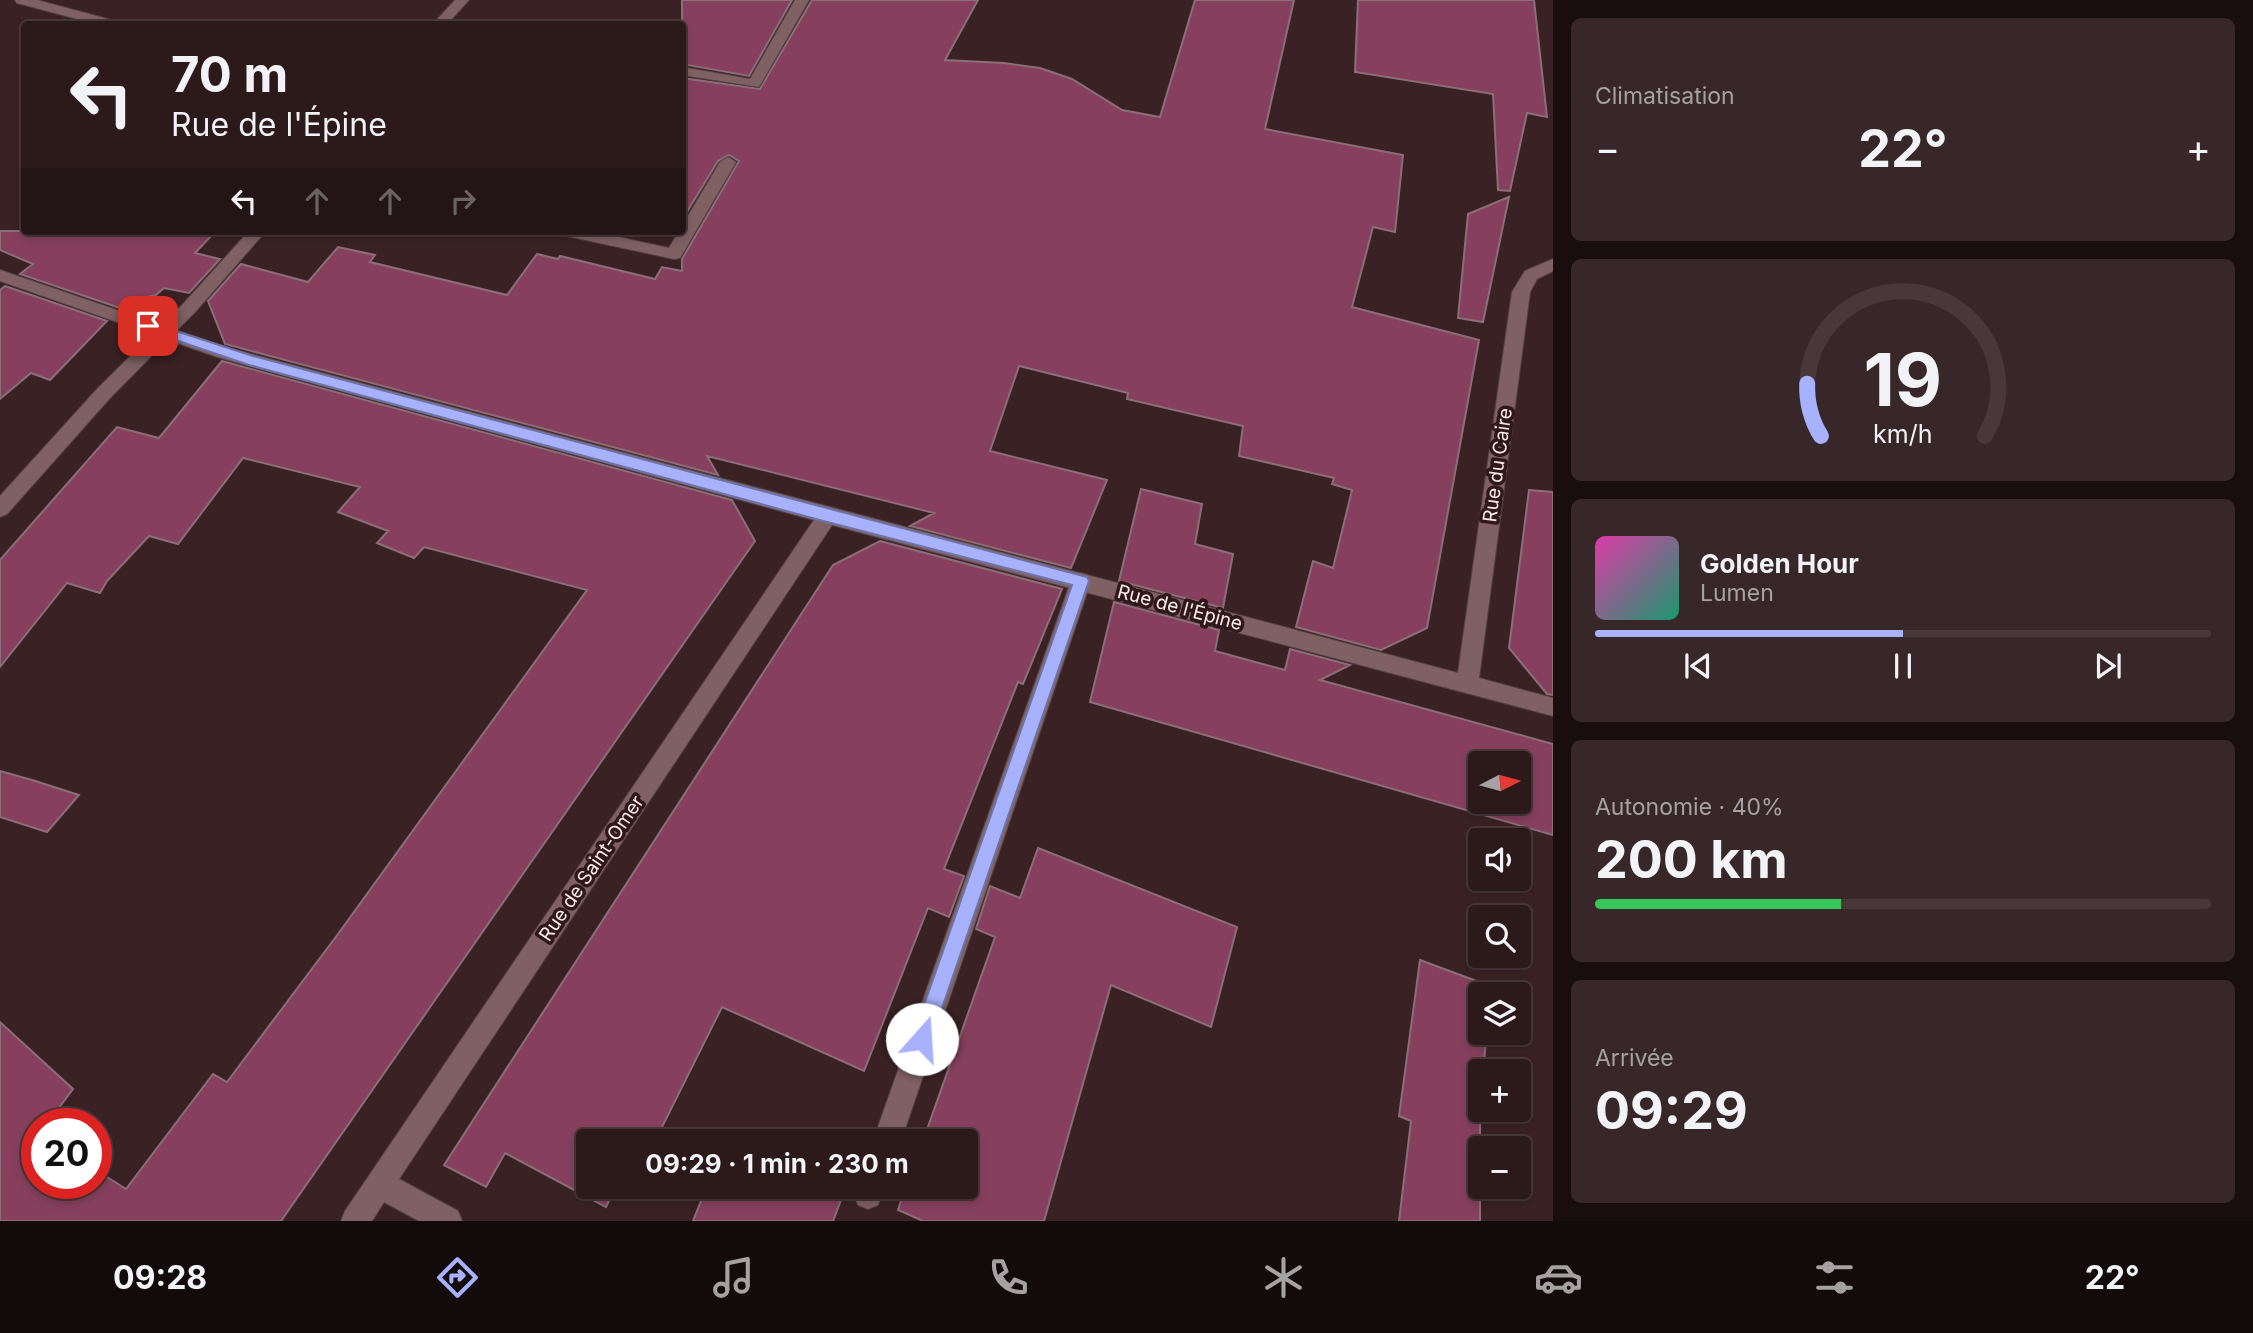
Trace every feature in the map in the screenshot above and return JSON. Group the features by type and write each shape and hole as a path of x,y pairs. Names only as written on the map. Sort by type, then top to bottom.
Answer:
{"street":[{"path":"22,0 99,21"},
{"path":"443,21 462,0"},
{"path":"686,72 754,84 802,0"},
{"path":"686,234 728,162"},
{"path":"0,509 104,393 165,333 254,235"},
{"path":"586,235 674,254 685,235"},
{"name":"Rue du Caire","path":"1467,683 1521,292 1531,275 1553,264"},
{"name":"Rue de l'Épine","path":"0,275 223,353 827,516 1553,707"},
{"name":"Rue de Saint-Omer","path":"355,1221 827,516"},
{"path":"891,1129 1081,581"},
{"path":"380,1184 448,1221"}],"building":[{"path":"682,0 792,0 749,76 686,65 686,21 682,21"},
{"path":"812,0 978,0 945,60 1040,68 1072,79 1122,110 1160,117 1195,0 1294,0 1265,129 1403,155 1395,232 1373,227 1352,307 1479,340 1427,628 1381,650 1296,627 1313,561 1333,568 1352,490 1332,484 1334,478 1239,456 1243,426 1127,399 1128,393 1019,366 990,451 1107,480 1071,568 910,526 934,513 707,456 718,475 225,344 208,301 241,264 308,282 338,247 375,255 370,262 507,295 537,254 558,259 560,256 655,279 662,267 682,271 682,259 739,161 729,155 718,161 686,213 686,79 760,89"},
{"path":"1358,0 1534,0 1547,117 1527,113 1510,191 1498,190 1493,94 1355,72"},
{"path":"1509,197 1483,322 1458,318 1468,214"},
{"path":"0,231 21,231 21,235 212,235 195,253 220,259 189,293 164,288 156,295 126,302 120,308 20,274 33,264 0,250"},
{"path":"5,286 107,321 50,380 31,373 0,399 0,290"},
{"path":"222,361 732,500 755,541 281,1221 0,1221 0,1022 73,1089 59,1108 21,1108 21,1199 112,1199 112,1180 126,1189 213,1074 227,1082 338,934 587,590 424,547 414,558 377,543 388,531 338,512 360,487 243,458 178,544 149,536 107,581 100,593 67,583 0,667 0,560 117,427 159,438"},
{"path":"1141,489 1202,504 1195,544 1233,554 1223,608 1119,581"},
{"path":"1529,490 1553,492 1553,695 1547,694 1509,648"},
{"path":"880,541 1062,589 1023,684 1018,682 944,869 964,876 949,917 928,908 864,1071 722,1007 661,1129 576,1129 576,1191 505,1153 486,1187 444,1165 833,565"},
{"path":"1114,602 1219,630 1215,651 1285,670 1290,649 1350,665 1320,680 1553,744 1553,835 1480,814 1531,814 1531,751 1468,751 1468,811 1090,702"},
{"path":"0,771 79,795 47,832 0,817"},
{"path":"1038,848 1237,927 1211,1027 1111,985 1044,1221 923,1221 898,1210 902,1199 978,1199 978,1129 927,1129 995,937 976,929 990,886 1020,898"},
{"path":"1420,960 1479,982 1468,982 1468,1045 1486,1045 1484,1059 1468,1059 1468,1122 1480,1122 1480,1136 1468,1136 1468,1199 1480,1199 1480,1221 1399,1221 1411,1121 1399,1116"},
{"path":"591,1199 610,1199 606,1207"},
{"path":"702,1199 841,1199 833,1221 693,1221"}],"route":[{"path":"148,326 223,353 827,516 1081,581 922,1039"}]}
